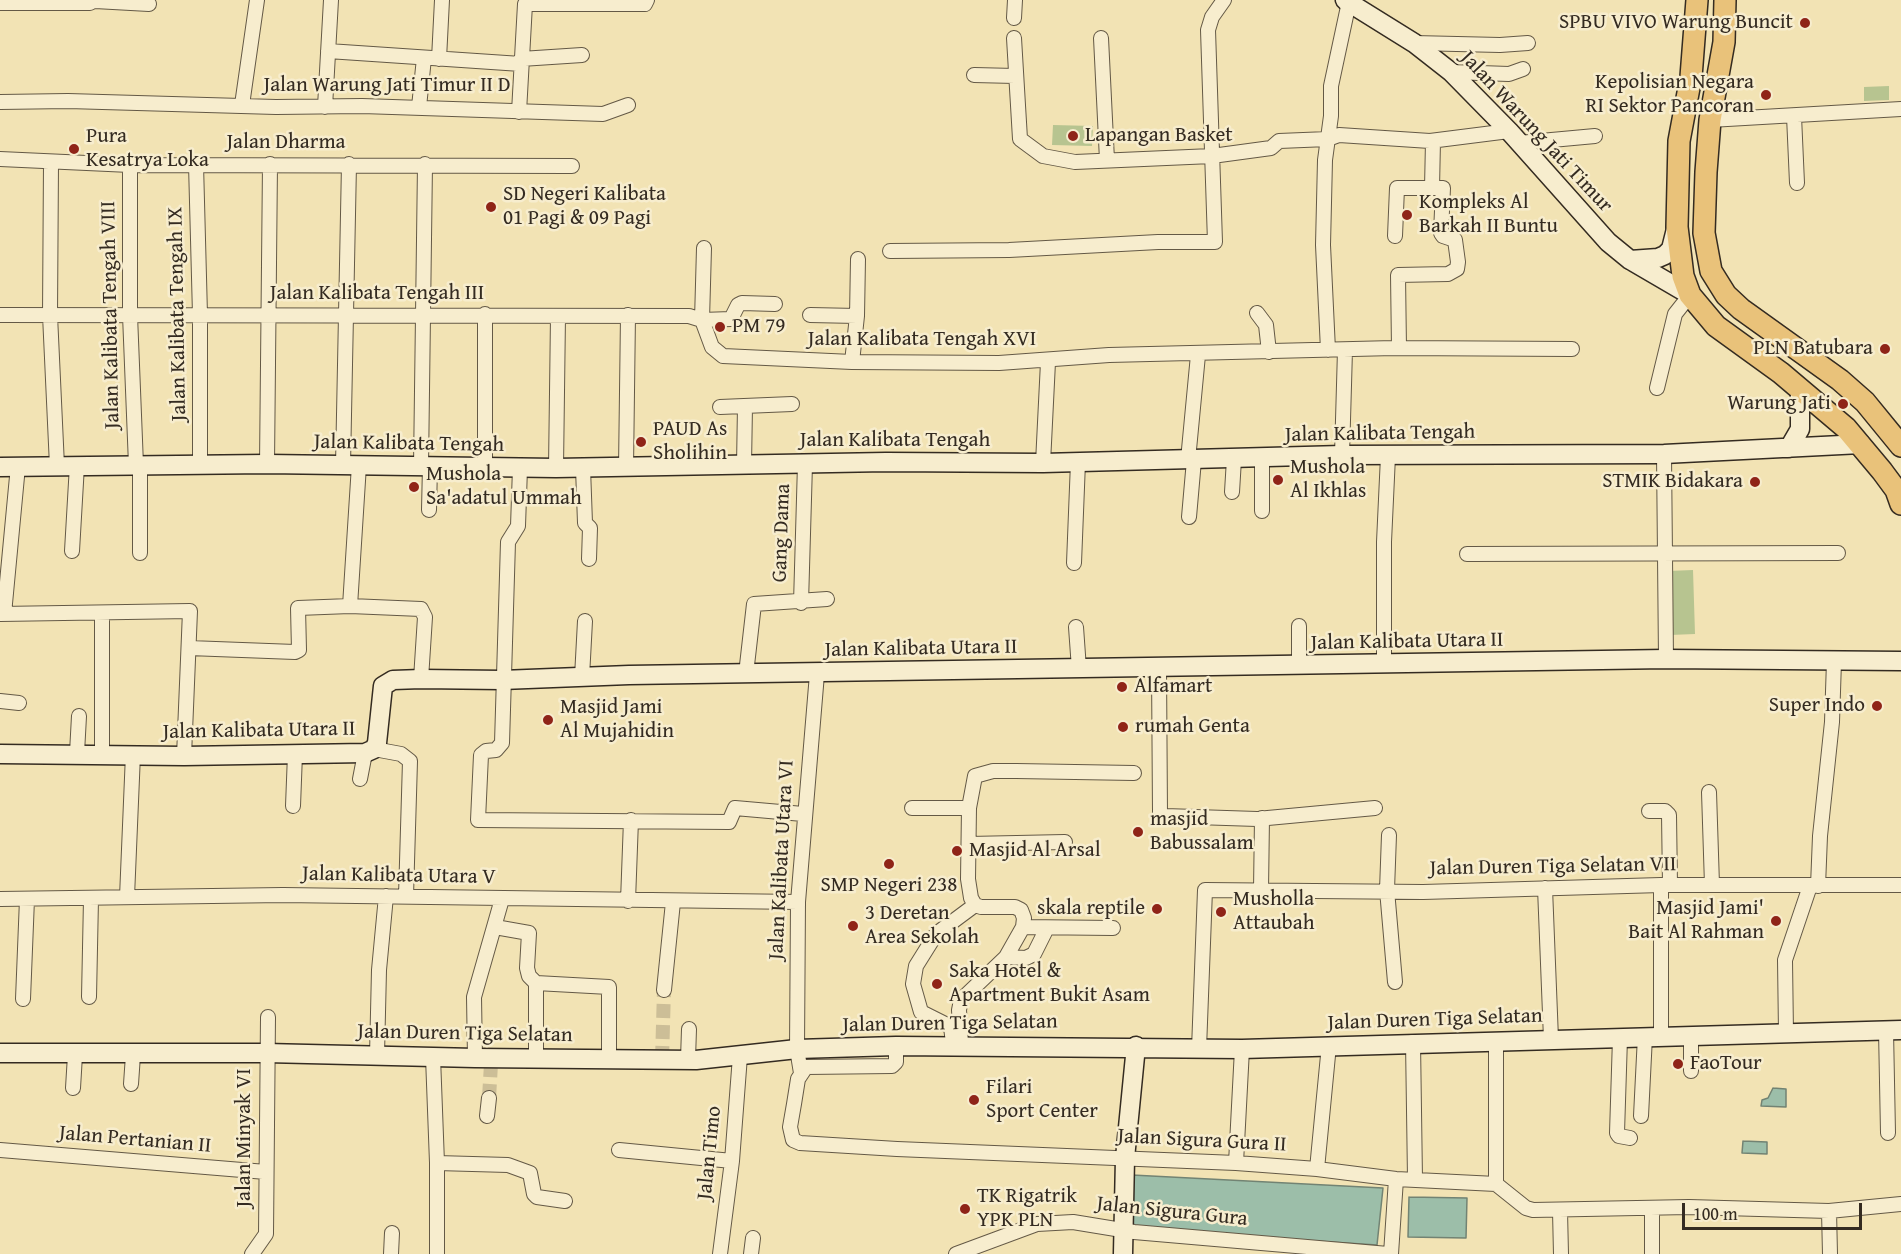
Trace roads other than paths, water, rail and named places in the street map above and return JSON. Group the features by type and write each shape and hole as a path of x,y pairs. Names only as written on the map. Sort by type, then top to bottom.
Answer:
{"main road":[{"path":"1697,0 1691,77 1679,141 1677,227 1683,276 1690,295 1716,326 1800,388 1861,444 1896,490 1901,504"},
{"path":"1725,0 1724,42 1710,120 1706,172 1705,247 1718,283 1741,309 1840,380 1865,402 1901,446"}],"street":[{"path":"242,105 257,0"},
{"path":"325,107 331,0"},
{"path":"439,59 442,0"},
{"name":"Jalan Warung Jati Timur II D","path":"0,102 418,107 519,112 526,2 645,4 647,0"},
{"path":"1014,18 1015,0"},
{"path":"890,250 1009,250 1158,242 1215,242 1208,30 1212,17 1224,0"},
{"path":"0,3 95,1 149,4"},
{"path":"1328,350 1323,245 1325,160 1331,86 1347,1"},
{"name":"Jalan Warung Jati Timur","path":"1347,1 1414,43 1451,72 1514,137 1543,179 1588,222 1630,260 1690,295"},
{"path":"1014,38 1020,139 1043,156 1075,162 1212,156 1271,148 1279,141 1328,140 1339,135 1433,141 1595,136"},
{"path":"1101,38 1107,160"},
{"path":"1414,43 1500,45 1528,42"},
{"path":"328,51 521,62 582,55"},
{"path":"418,107 424,58"},
{"path":"1451,72 1509,74 1523,69"},
{"path":"974,75 1015,76"},
{"path":"519,112 603,114 628,105"},
{"path":"1710,120 1901,110"},
{"path":"1794,116 1797,183"},
{"path":"1432,188 1433,141"},
{"name":"Jalan Dharma","path":"0,159 130,165 572,166"},
{"path":"51,163 50,315 57,465"},
{"name":"Jalan Kalibata Tengah IX","path":"196,164 200,315 200,464"},
{"path":"267,464 270,164"},
{"path":"349,164 346,315 351,465 350,606"},
{"path":"424,164 423,315 429,510"},
{"name":"Jalan Kalibata Tengah VIII","path":"130,165 130,315 140,553"},
{"path":"1395,236 1397,188 1443,188 1441,233 1455,240 1458,250 1457,269 1448,274 1398,275 1399,348"},
{"path":"1630,260 1646,260 1665,255 1671,249 1677,227"},
{"path":"702,320 704,248"},
{"path":"852,362 857,316 858,259"},
{"path":"1657,388 1675,314 1690,295"},
{"name":"Jalan Kalibata Tengah III","path":"0,315 628,315 689,316 702,320 730,319 738,305 742,303 775,304"},
{"path":"485,314 485,468"},
{"path":"1257,314 1264,320 1269,352"},
{"path":"626,468 628,315"},
{"path":"810,315 857,316"},
{"path":"556,468 558,316"},
{"name":"Jalan Kalibata Tengah XVI","path":"702,320 712,347 717,353 730,358 852,362 1048,362 1043,463"},
{"path":"1048,362 1109,355 1198,355 1399,348 1572,349"},
{"path":"1342,455 1345,350"},
{"path":"1190,517 1191,460 1198,355"},
{"path":"1789,448 1800,429 1800,388"},
{"path":"720,407 792,404"},
{"path":"744,465 745,406"},
{"name":"Jalan Kalibata Tengah","path":"9,467 267,464 626,468 805,464 1043,463 1262,459 1342,455 1664,454 1861,444"},
{"path":"1664,454 1666,659"},
{"path":"1384,663 1384,542 1388,456"},
{"path":"1232,492 1234,459"},
{"path":"1262,459 1262,511"},
{"path":"1074,563 1078,462"},
{"name":"Gang Dama","path":"801,603 805,464"},
{"path":"72,551 77,465"},
{"path":"9,467 2,614 190,611 184,756"},
{"path":"520,468 518,526 508,542 502,680 502,743 496,750 486,751 481,755 478,820 506,823 631,820 729,822 735,808 803,814"},
{"path":"583,468 585,523 590,528 590,560"},
{"path":"1467,554 1838,553"},
{"path":"746,674 754,604 801,603 827,598"},
{"path":"189,648 296,652 298,650 298,608 350,606 421,609 425,617 421,679"},
{"path":"102,613 102,753"},
{"path":"582,677 585,621"},
{"path":"1299,626 1299,666"},
{"path":"1076,627 1079,669"},
{"name":"Jalan Kalibata Utara II","path":"0,754 102,753 184,756 370,751 383,686 393,680 1666,659 1901,661"},
{"path":"1786,1033 1785,960 1814,886 1832,722 1834,661"},
{"path":"1159,668 1160,814 1165,816 1262,818 1375,808"},
{"name":"Jalan Kalibata Utara VI","path":"797,1049 798,902 803,814 817,674"},
{"path":"0,701 19,703"},
{"path":"77,753 79,716"},
{"path":"360,779 370,751 401,754 410,761 406,896"},
{"path":"127,897 133,754"},
{"path":"292,806 295,754"},
{"path":"975,904 968,879 969,808 975,776 981,773 1016,771 1134,773"},
{"path":"1709,792 1712,885"},
{"path":"912,808 969,808"},
{"path":"1641,1116 1653,1036 1666,885 1669,815 1665,811 1649,812"},
{"path":"1261,890 1262,818"},
{"path":"628,901 631,820"},
{"path":"1389,835 1388,890 1395,982"},
{"path":"969,844 1065,842"},
{"name":"Jalan Duren Tiga Selatan VII","path":"1199,1049 1205,890 1901,885"},
{"path":"1545,888 1551,1039"},
{"path":"377,1055 379,970 386,896"},
{"name":"Jalan Kalibata Utara V","path":"0,899 406,896 673,902 798,902"},
{"path":"89,997 91,899"},
{"path":"486,1060 474,997 502,899"},
{"path":"23,999 27,900"},
{"path":"664,990 673,902"},
{"path":"975,904 1021,910 1024,918 1023,927 1005,957 961,1000 958,1034 951,1027 921,1012 914,984 916,966 936,934 975,904"},
{"path":"495,927 529,933 527,968 529,976 536,983 609,987 609,1059"},
{"path":"1023,927 1113,928"},
{"path":"1005,957 1026,958 1034,954 1047,928"},
{"path":"536,983 536,1058"},
{"name":"Jalan Minyak VI","path":"252,1254 266,1234 268,1017"},
{"path":"944,1023 958,1034"},
{"path":"688,1059 689,1029"},
{"path":"1888,1133 1894,1030"},
{"name":"Jalan Duren Tiga Selatan","path":"0,1053 133,1055 266,1053 486,1060 688,1059 797,1049 896,1046 958,1034 1136,1046 1242,1049 1413,1042 1894,1030"},
{"path":"1691,1036 1691,1071"},
{"path":"1620,1038 1617,1133 1630,1138"},
{"path":"1496,1041 1496,1184 1526,1208 1560,1211 1652,1208 1829,1211 1901,1204"},
{"path":"1413,1042 1415,1179"},
{"path":"1317,1168 1329,1045"},
{"path":"801,1073 811,1065 892,1066 896,1062 896,1046"},
{"path":"1122,1254 1125,1230 1125,1158 1136,1046"},
{"name":"Jalan Sigura Gura II","path":"797,1049 801,1073 790,1127 791,1135 797,1142 1236,1163 1317,1168 1396,1179 1496,1184"},
{"path":"1236,1163 1242,1049"},
{"path":"73,1088 75,1055"},
{"path":"131,1084 133,1055"},
{"name":"Jalan Timo","path":"720,1254 732,1161 740,1056"},
{"path":"433,1057 437,1163 437,1254"},
{"path":"488,1116 489,1098"},
{"name":"Jalan Pertanian II","path":"0,1149 266,1172"},
{"path":"619,1150 732,1161"},
{"path":"437,1163 508,1165 530,1173 534,1194 537,1197 565,1202"},
{"path":"1389,1254 1396,1179"},
{"path":"1652,1208 1652,1254"},
{"path":"1560,1211 1561,1254"},
{"path":"1829,1211 1830,1254"},
{"name":"Jalan Sigura Gura","path":"956,1254 1036,1224 1055,1222 1073,1222 1242,1248 1389,1254"},
{"path":"391,1254 392,1233"},
{"path":"751,1254 753,1238"}],"tunnel":[{"path":"662,1060 664,990"},
{"path":"489,1098 491,1064"}],"place":[{"name":"SPBU VIVO Warung Buncit","path":"1805,23"},
{"name":"Kepolisian Negara RI Sektor Pancoran","path":"1766,95"},
{"name":"Lapangan Basket","path":"1073,136"},
{"name":"Pura Kesatrya Loka","path":"74,149"},
{"name":"SD Negeri Kalibata 01 Pagi & 09 Pagi","path":"491,207"},
{"name":"Kompleks Al Barkah II Buntu","path":"1407,215"},
{"name":"PM 79","path":"720,327"},
{"name":"PLN Batubara","path":"1885,349"},
{"name":"Warung Jati","path":"1843,404"},
{"name":"PAUD As Sholihin","path":"641,442"},
{"name":"Mushola Al Ikhlas","path":"1278,480"},
{"name":"STMIK Bidakara","path":"1755,482"},
{"name":"Mushola Sa'adatul Ummah","path":"414,487"},
{"name":"Alfamart","path":"1122,687"},
{"name":"Super Indo","path":"1877,706"},
{"name":"Masjid Jami Al Mujahidin","path":"548,720"},
{"name":"rumah Genta","path":"1123,727"},
{"name":"masjid Babussalam","path":"1138,832"},
{"name":"Masjid Al Arsal","path":"957,851"},
{"name":"SMP Negeri 238","path":"889,864"},
{"name":"skala reptile","path":"1157,909"},
{"name":"Musholla Attaubah","path":"1221,912"},
{"name":"Masjid Jami' Bait Al Rahman","path":"1776,921"},
{"name":"3 Deretan Area Sekolah","path":"853,926"},
{"name":"Saka Hotel & Apartment Bukit Asam","path":"937,984"},
{"name":"FaoTour","path":"1678,1064"},
{"name":"Filari Sport Center","path":"974,1100"},
{"name":"TK Rigatrik YPK PLN","path":"965,1209"}]}
